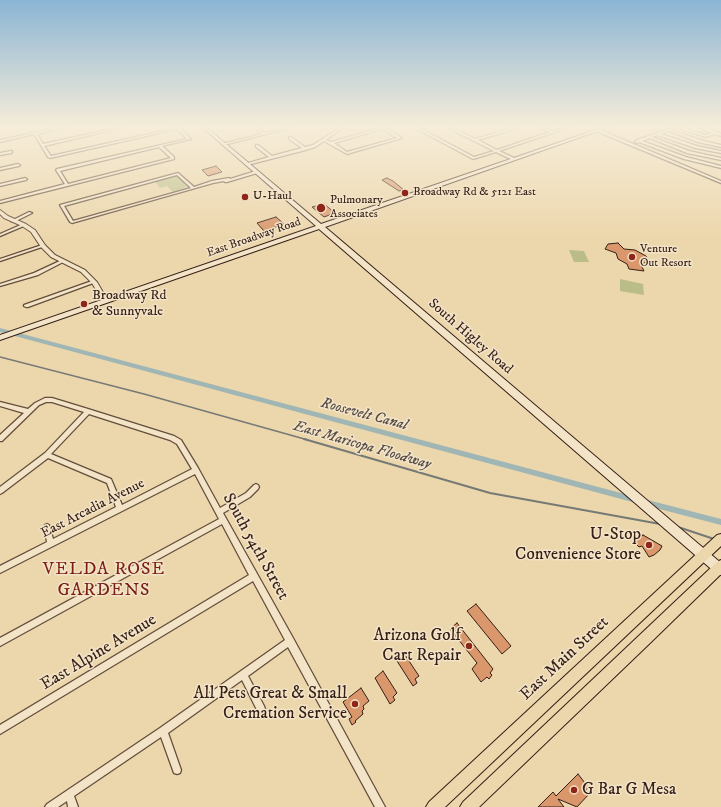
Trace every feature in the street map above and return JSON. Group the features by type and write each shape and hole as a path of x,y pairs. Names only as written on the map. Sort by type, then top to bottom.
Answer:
{"main road":[{"name":"South Higley Road","path":"248,165 681,536 713,547 720,568"},
{"name":"East Broadway Road","path":"0,338 497,165"},
{"name":"East Main Street","path":"434,807 713,547"},
{"path":"468,807 720,568"}],"street":[{"path":"0,169 18,165"},
{"path":"67,185 58,170 81,165"},
{"path":"0,202 147,165"},
{"path":"680,165 721,182"},
{"path":"708,165 721,167"},
{"path":"193,188 178,174 62,205 72,222 256,172"},
{"path":"0,185 25,179"},
{"path":"0,212 13,221 24,225 36,234 43,246 53,256 83,271 94,282 105,302"},
{"path":"13,221 30,213"},
{"path":"0,235 24,225"},
{"path":"0,260 43,246"},
{"path":"0,285 36,274 63,261"},
{"path":"26,306 94,282"},
{"name":"South 54th Street","path":"30,412 37,404 45,400 52,400 172,438 179,442 196,470 380,807"},
{"path":"0,404 30,412"},
{"path":"0,491 47,455 88,411"},
{"path":"0,440 30,412"},
{"path":"47,455 109,481 120,508"},
{"name":"East Arcadia Avenue","path":"0,570 196,470"},
{"path":"219,512 248,495 256,487"},
{"path":"0,642 223,520"},
{"path":"47,526 51,543"},
{"name":"East Alpine Avenue","path":"0,730 254,576"},
{"path":"50,807 163,731 290,641"},
{"path":"243,674 261,709"},
{"path":"163,731 177,770"},
{"path":"69,794 72,807"}],"green space":[{"path":"175,176 178,177 187,187 173,192 167,186 160,188 155,182"},
{"path":"569,250 584,251 589,262 574,262"},
{"path":"620,279 643,284 644,295 620,291"}],"building":[{"path":"216,166 222,172 208,176 202,170"},
{"path":"387,178 404,190 399,191 382,180"},
{"path":"324,204 335,213 324,217 312,207"},
{"path":"276,217 284,224 264,231 257,223"},
{"name":"Venture Out Resort","path":"618,243 624,249 635,250 646,256 648,261 641,265 644,271 629,269 627,264 618,259 616,253 605,249 608,244"},
{"name":"U-Stop Convenience Store","path":"643,535 662,546 654,555 649,557 642,546 639,547 634,542"},
{"path":"476,604 511,646 502,654 467,611"},
{"name":"Arizona Golf Cart Repair","path":"457,623 493,669 490,673 492,675 489,679 487,677 481,682 472,669 477,663 450,629"},
{"path":"405,655 419,676 415,679 417,683 413,686 397,661"},
{"path":"383,671 397,693 393,697 395,700 390,704 375,678"},
{"name":"All Pets Great & Small Cremation Service","path":"361,688 369,701 363,706 363,714 352,725 349,719 352,717 343,702"},
{"name":"G Bar G Mesa","path":"578,774 588,787 586,790 589,794 577,807 558,799 564,807 538,807 553,792 556,796"}],"waterway":[{"name":"Roosevelt Canal","path":"0,330 636,500"},
{"name":"East Maricopa Floodway","path":"0,357 144,394 308,440"},
{"name":"East Maricopa Floodway","path":"304,439 490,493 660,524"},
{"name":"Roosevelt Canal","path":"644,502 721,522"},
{"name":"East Maricopa Floodway","path":"678,527 714,539"}],"place":[{"name":"Broadway Rd & 5121 East","path":"405,193"},
{"name":"U-Haul","path":"245,197"},
{"name":"Pulmonary Associates","path":"321,208"},
{"name":"Venture Out Resort","path":"632,257"},
{"name":"Broadway Rd & Sunnyvale","path":"84,304"},
{"name":"U-Stop Convenience Store","path":"649,545"},
{"name":"Arizona Golf Cart Repair","path":"469,646"},
{"name":"All Pets Great & Small Cremation Service","path":"355,704"},
{"name":"G Bar G Mesa","path":"574,790"}],"district":[{"name":"VELDA ROSE GARDENS","path":"104,580"}]}
